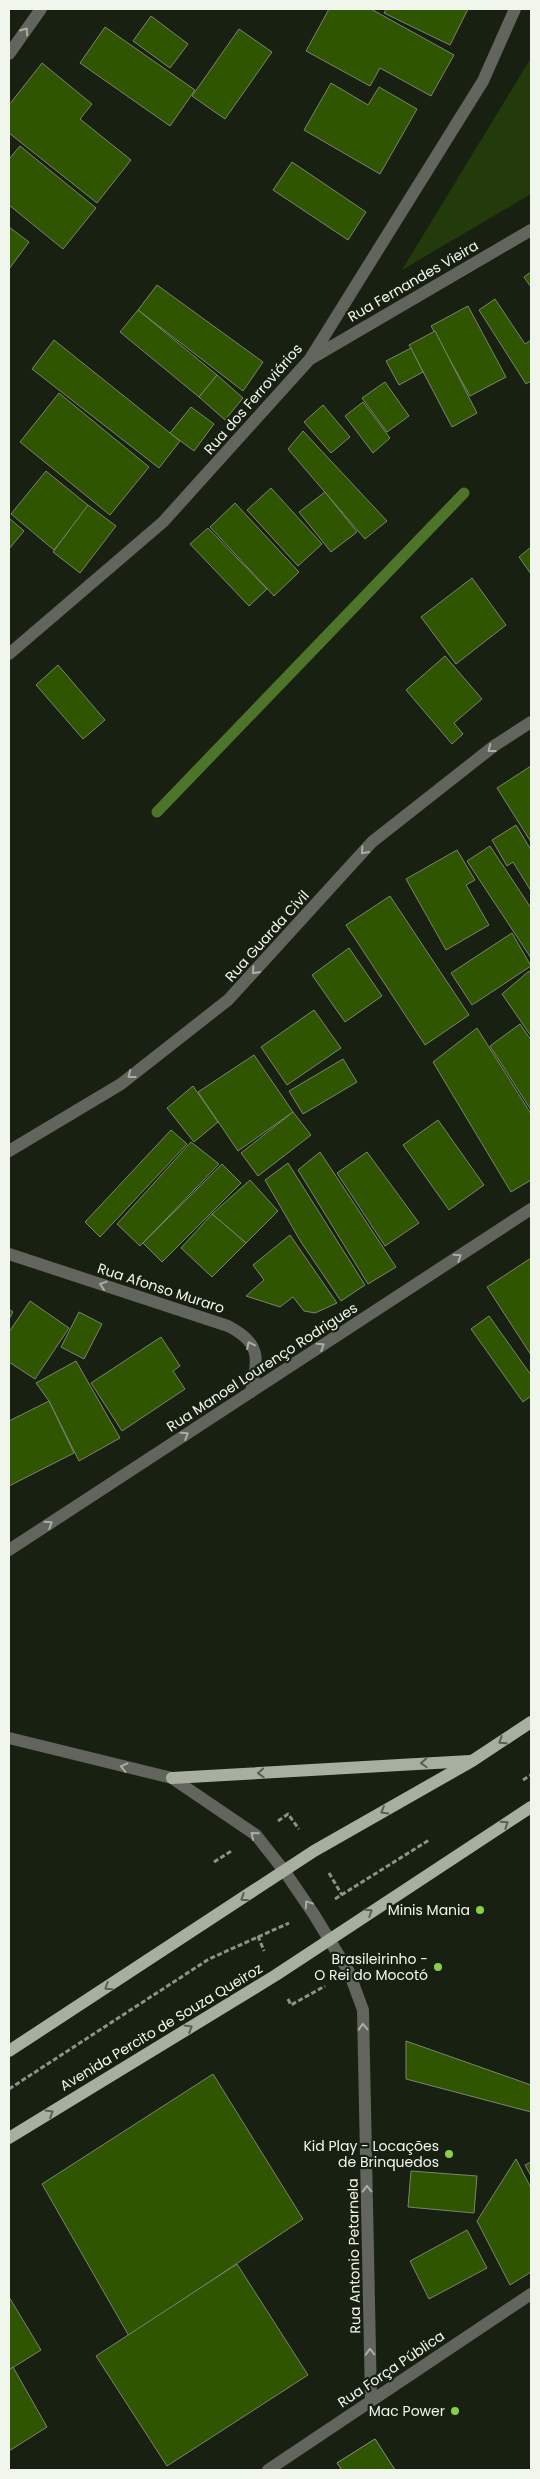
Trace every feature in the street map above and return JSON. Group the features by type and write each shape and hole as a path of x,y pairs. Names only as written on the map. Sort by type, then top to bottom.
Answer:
{"main road":[{"path":"9,2052 285,1872 314,1851 472,1760 531,1722"},
{"path":"172,1778 472,1760"},
{"name":"Avenida Percito de Souza Queiroz","path":"9,2138 276,1974 531,1807"}],"street":[{"path":"9,54 40,9"},
{"name":"Rua dos Ferroviários","path":"9,654 163,522 310,359 483,81 515,9"},
{"name":"Rua Fernandes Vieira","path":"310,359 531,230"},
{"name":"Rua Guarda Civil","path":"9,1151 120,1084 228,1000 372,842 494,746 531,722"},
{"name":"Rua Manoel Lourenço Rodrigues","path":"9,1550 531,1209"},
{"name":"Rua Afonso Muraro","path":"9,1254 228,1326 245,1335 257,1362 251,1392"},
{"path":"9,1738 172,1778 256,1835 285,1872 328,1939"},
{"name":"Rua Antonio Petarnela","path":"328,1939 349,1972 363,2010 371,2400"},
{"name":"Rua Força Pública","path":"268,2470 531,2294"}],"path":[{"path":"520,1782 531,1775"},
{"path":"9,2089 209,1959 313,1913 436,1835"}],"green space":[{"path":"531,58 531,194 402,270"}],"building":[{"path":"329,9 371,9 454,55 431,96 380,68 370,86 306,51"},
{"path":"386,9 468,9 450,45 384,13"},
{"path":"151,16 188,44 170,68 133,41"},
{"path":"105,27 195,90 170,126 80,63"},
{"path":"239,29 272,52 225,119 192,96"},
{"path":"42,63 92,104 80,119 131,160 97,203 9,133 9,105"},
{"path":"331,83 368,105 379,87 417,109 380,174 304,130"},
{"path":"20,146 96,208 63,249 9,205 9,159"},
{"path":"292,162 366,212 348,240 273,190"},
{"path":"9,227 29,242 9,269"},
{"path":"531,272 531,287 524,277"},
{"path":"157,285 263,362 243,391 138,310"},
{"path":"495,299 525,344 531,340 531,381 526,384 479,310"},
{"path":"468,306 506,377 470,396 431,326"},
{"path":"138,310 217,375 199,397 120,332"},
{"path":"435,331 477,413 452,427 409,345"},
{"path":"54,340 180,441 159,468 32,369"},
{"path":"411,348 423,372 399,385 386,361"},
{"path":"217,375 243,398 225,420 199,397"},
{"path":"385,382 409,416 387,432 362,398"},
{"path":"59,393 149,467 110,515 20,442"},
{"path":"363,402 390,438 373,453 345,416"},
{"path":"323,405 350,437 331,453 304,422"},
{"path":"191,407 214,424 194,451 170,433"},
{"path":"303,431 387,521 365,539 288,449"},
{"path":"46,471 89,506 54,550 11,514"},
{"path":"271,488 322,544 298,566 247,510"},
{"path":"325,492 357,532 331,552 299,512"},
{"path":"235,503 299,572 274,596 210,527"},
{"path":"88,505 116,526 80,573 53,552"},
{"path":"9,518 24,531 9,549"},
{"path":"208,528 267,589 249,606 190,544"},
{"path":"531,547 531,574 519,557"},
{"path":"472,578 506,625 456,664 421,617"},
{"path":"445,656 482,699 454,723 463,734 452,744 406,690"},
{"path":"58,665 105,720 83,739 36,685"},
{"path":"531,766 531,842 497,788"},
{"path":"516,825 531,850 531,891 513,862 507,866 492,840"},
{"path":"490,846 531,908 531,958 467,861"},
{"path":"457,850 475,880 466,885 489,925 446,950 406,879"},
{"path":"390,896 469,1015 425,1045 346,925"},
{"path":"512,933 531,966 472,1005 451,973"},
{"path":"349,948 382,996 345,1022 312,975"},
{"path":"529,971 531,975 531,1036 502,994"},
{"path":"314,1010 341,1048 287,1085 261,1047"},
{"path":"520,1024 531,1040 531,1110 490,1046"},
{"path":"477,1028 531,1114 531,1180 511,1192 433,1062"},
{"path":"254,1055 293,1112 238,1151 198,1092"},
{"path":"343,1059 357,1082 303,1114 289,1091"},
{"path":"193,1086 218,1122 194,1142 167,1108"},
{"path":"293,1112 311,1135 258,1176 241,1153"},
{"path":"438,1120 484,1185 449,1210 403,1145"},
{"path":"171,1130 187,1144 100,1237 85,1222"},
{"path":"191,1142 219,1164 140,1246 117,1224"},
{"path":"320,1152 396,1267 368,1284 298,1170"},
{"path":"367,1152 419,1223 385,1246 337,1173"},
{"path":"288,1163 365,1285 341,1301 301,1242 265,1180"},
{"path":"222,1164 241,1183 162,1262 143,1243"},
{"path":"250,1180 278,1211 246,1243 212,1214"},
{"path":"212,1214 246,1243 212,1277 181,1248"},
{"path":"290,1235 337,1303 315,1313 304,1311 293,1297 280,1307 246,1296 264,1280 253,1265"},
{"path":"531,1258 531,1355 487,1287"},
{"path":"30,1301 69,1328 35,1379 9,1362 9,1332"},
{"path":"9,1309 13,1312 9,1319"},
{"path":"79,1312 102,1324 84,1359 61,1347"},
{"path":"489,1316 531,1375 531,1396 523,1402 471,1329"},
{"path":"161,1337 180,1366 173,1371 185,1389 122,1431 91,1383"},
{"path":"76,1361 120,1438 79,1461 49,1401 36,1383"},
{"path":"49,1401 74,1453 9,1486 9,1421"},
{"path":"406,2041 531,2085 531,2112 406,2079"},
{"path":"213,2074 303,2219 129,2336 42,2184"},
{"path":"516,2159 531,2188 531,2272 510,2285 477,2221"},
{"path":"531,2162 531,2176 525,2165"},
{"path":"411,2171 477,2176 474,2213 408,2207"},
{"path":"467,2230 487,2268 429,2299 410,2261"},
{"path":"237,2264 308,2375 167,2466 96,2356"},
{"path":"9,2297 41,2350 9,2370"},
{"path":"13,2367 47,2427 9,2451 9,2370"},
{"path":"375,2439 395,2470 342,2470 337,2463"},
{"path":"375,2439 395,2470 342,2470 337,2463"}],"waterway":[{"path":"157,812 464,493"}],"place":[{"name":"Minis Mania","path":"480,1910"},
{"name":"Brasileirinho - O Rei do Mocotó","path":"438,1967"},
{"name":"Kid Play - Locações de Brinquedos","path":"449,2154"},
{"name":"Mac Power","path":"455,2411"}]}
